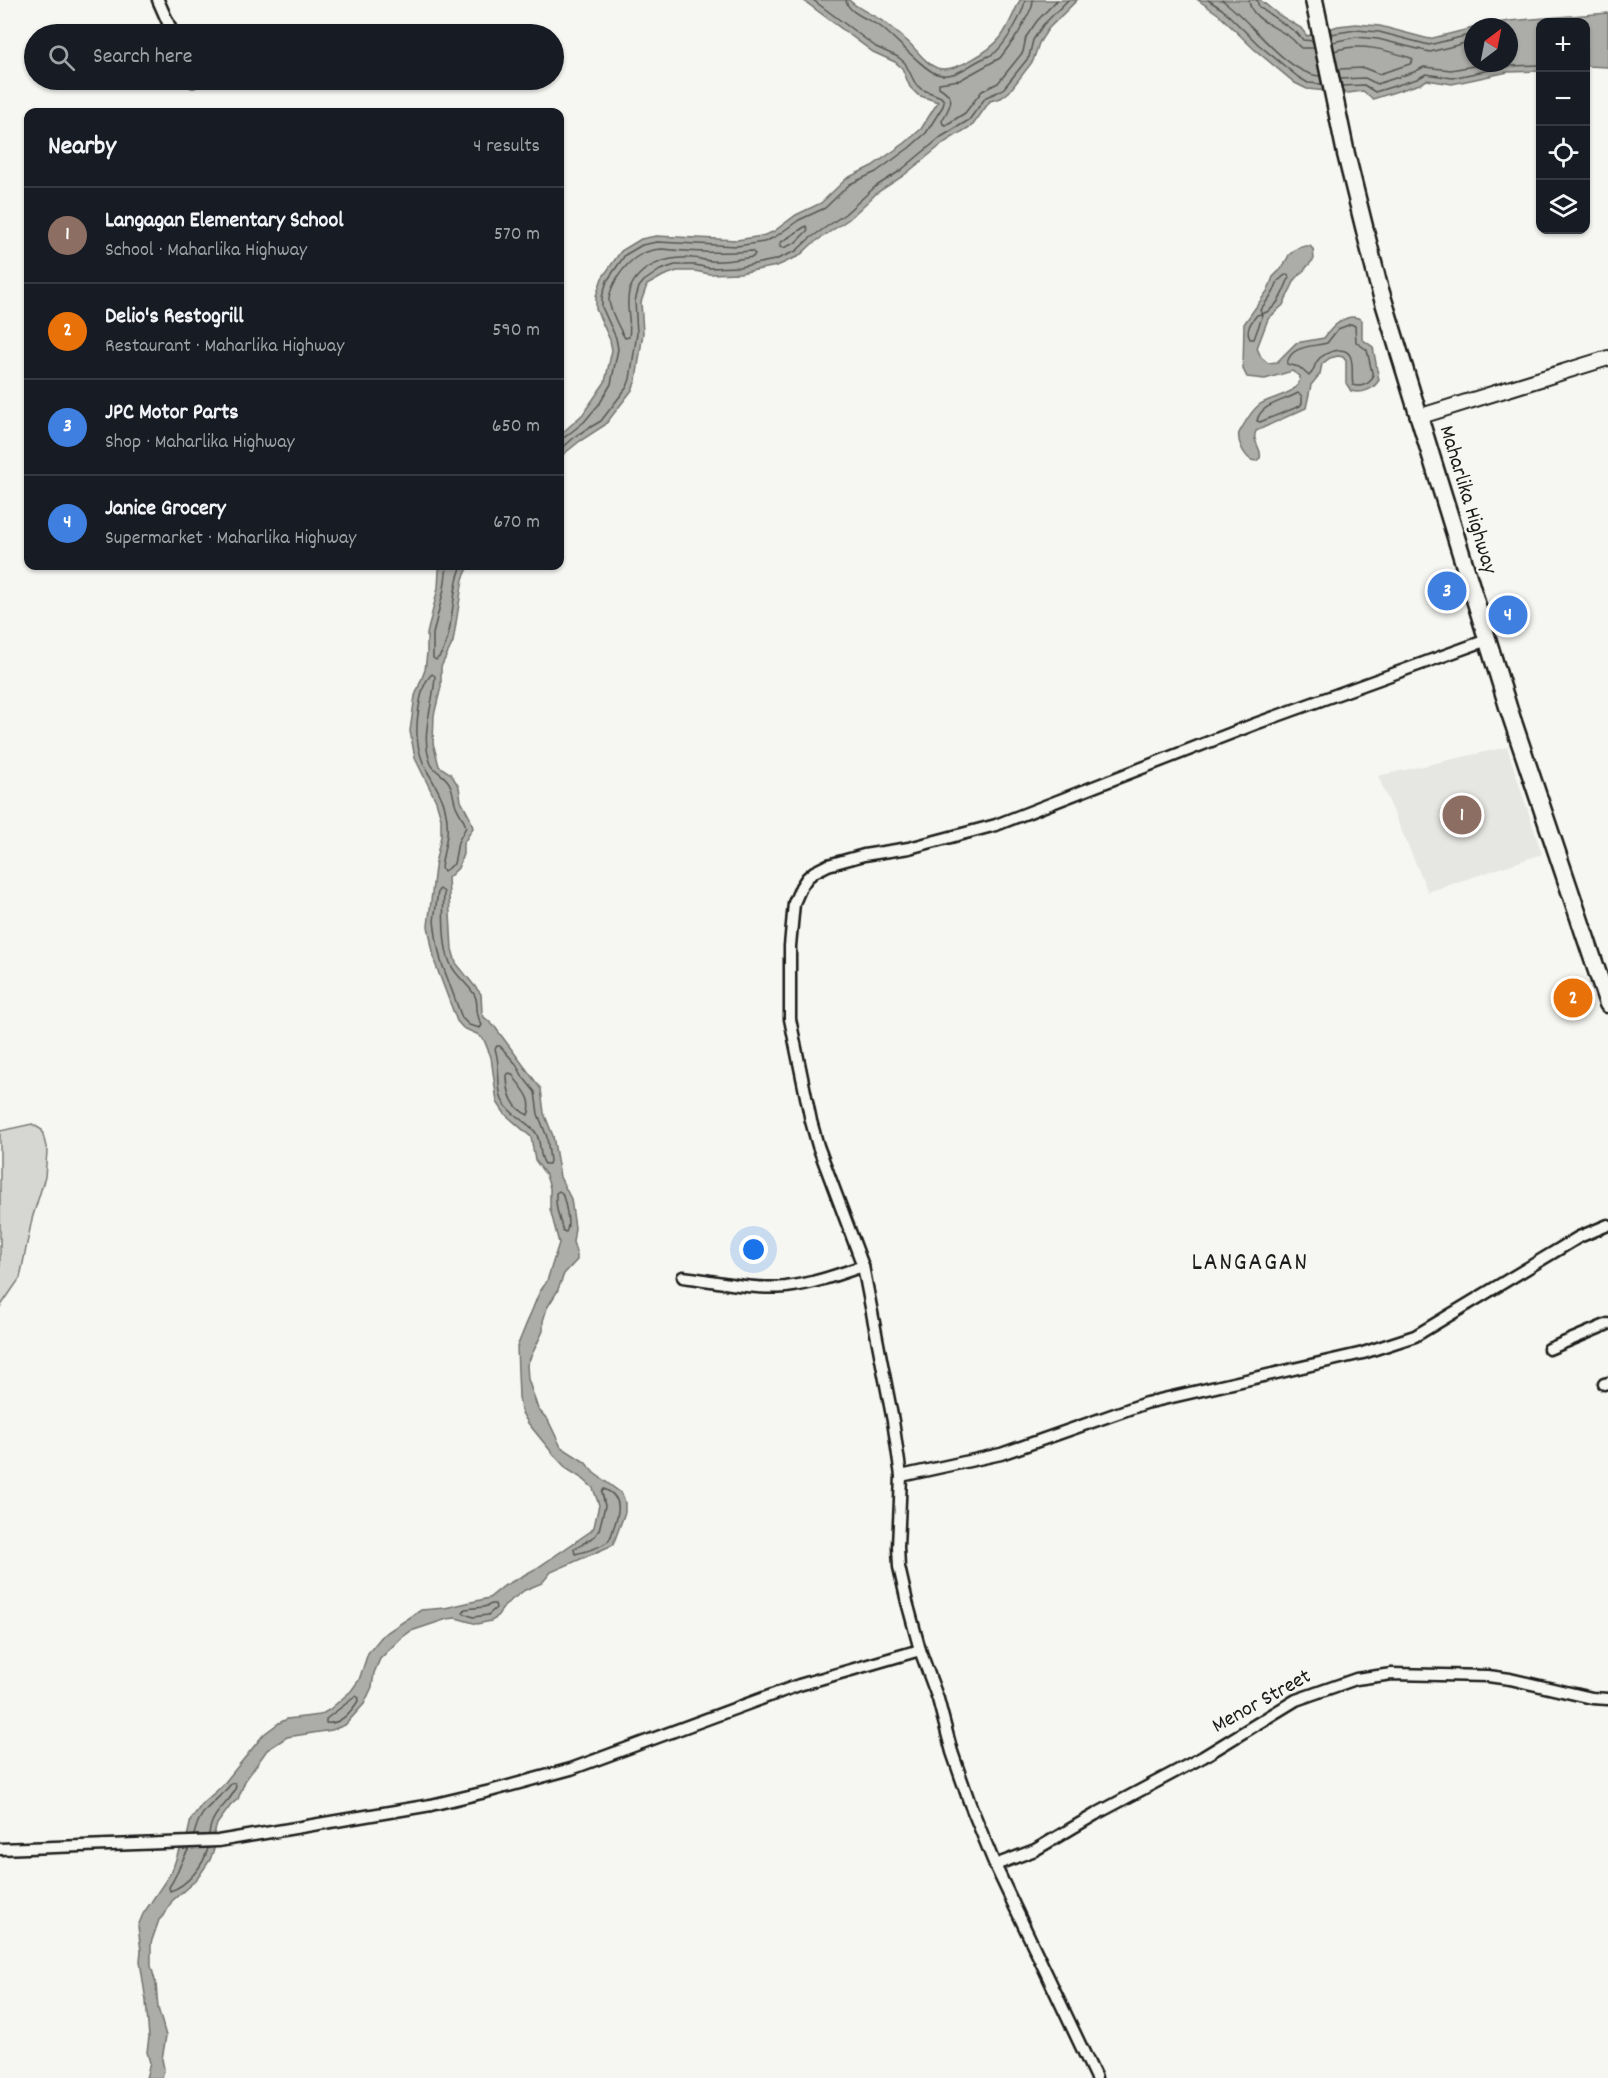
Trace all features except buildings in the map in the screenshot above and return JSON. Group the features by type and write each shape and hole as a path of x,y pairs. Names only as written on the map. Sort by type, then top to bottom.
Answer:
{"highway":[{"name":"Maharlika Highway","path":"1314,0 1360,214 1378,283 1487,640 1608,1004"}],"main road":[{"path":"1418,417 1608,358"}],"street":[{"path":"158,0 169,24"},
{"path":"1096,2078 995,1865 970,1804 952,1752 938,1699 920,1650 899,1567 901,1476 893,1421 862,1266 818,1146 790,1019 790,946 794,903 807,878 828,865 864,855 909,848 996,825 1255,724 1487,640"},
{"path":"901,1476 1000,1454 1146,1403 1363,1353 1415,1336 1580,1237 1608,1225"},
{"path":"682,1277 786,1287 822,1280 862,1266"},
{"path":"1549,1349 1608,1324"},
{"path":"0,1849 218,1841 431,1805 571,1769 799,1685 920,1650"},
{"name":"Menor Street","path":"995,1865 1035,1850 1096,1814 1203,1757 1296,1700 1356,1679 1392,1674 1488,1676 1592,1698 1608,1699"}],"shaded area":[{"path":"1507,747 1542,854 1428,892 1378,776"},
{"path":"32,1124 42,1130 47,1151 45,1177 32,1219 20,1278 0,1307 0,1131"}],"water":[{"path":"803,0 849,0 888,25 910,43 928,63 944,69 953,68 972,60 996,42 1001,37 1020,0 1077,0 1048,29 1039,43 1033,61 1009,92 1001,98 990,101 973,125 945,142 903,176 878,192 849,219 812,244 799,256 777,266 740,273 709,274 677,271 647,285 641,302 643,333 636,380 632,390 605,425 564,454 564,431 583,414 605,382 612,350 596,309 596,296 602,278 621,251 641,239 656,236 737,240 773,232 796,215 821,203 847,178 872,166 921,129 938,102 918,95 910,87 902,68 895,62 873,52"},
{"path":"1198,0 1260,0 1301,28 1307,36 1338,26 1356,24 1380,26 1429,39 1464,30 1464,72 1508,72 1452,84 1427,80 1373,99 1363,91 1348,93 1307,89 1295,83 1254,49 1218,14"},
{"path":"1608,13 1608,67 1590,66 1590,18 1546,18"},
{"path":"1536,19 1536,71 1518,72 1518,20"},
{"path":"1305,246 1313,249 1314,259 1295,280 1283,305 1268,319 1257,348 1261,357 1268,363 1277,362 1296,343 1324,338 1341,321 1357,317 1362,320 1362,339 1373,347 1379,380 1367,390 1351,391 1346,383 1346,361 1343,357 1338,356 1330,358 1322,364 1320,374 1311,385 1306,408 1256,431 1255,438 1260,458 1256,461 1251,460 1244,452 1239,440 1239,433 1250,414 1264,402 1291,391 1299,382 1300,376 1292,371 1265,379 1247,377 1243,369 1244,324 1289,255"},
{"path":"439,570 467,570 463,579 453,642 441,667 441,687 434,715 433,743 439,766 451,774 459,787 461,801 473,828 463,844 463,854 458,868 448,878 452,949 456,963 481,994 484,1017 495,1027 541,1089 544,1113 553,1136 560,1177 571,1199 575,1228 573,1242 577,1260 564,1274 547,1308 543,1331 527,1365 528,1379 538,1409 548,1420 561,1447 585,1462 594,1473 621,1493 625,1502 625,1512 613,1545 551,1572 542,1583 525,1590 506,1604 495,1619 477,1624 456,1618 447,1619 411,1631 400,1639 380,1659 374,1673 372,1687 364,1704 345,1725 332,1730 287,1737 267,1750 245,1781 238,1799 217,1824 214,1834 216,1843 210,1860 197,1879 172,1901 159,1920 151,1943 151,1966 156,1984 158,2008 166,2036 162,2059 164,2069 162,2078 146,2078 150,2063 147,2052 149,2037 138,1926 143,1914 172,1871 178,1853 186,1842 191,1819 203,1803 222,1786 264,1734 287,1719 320,1715 351,1691 359,1680 368,1653 383,1635 421,1610 445,1608 489,1598 591,1531 599,1505 593,1488 567,1469 528,1423 521,1411 517,1347 539,1293 547,1281 559,1243 550,1209 550,1188 546,1175 535,1160 531,1137 505,1114 497,1102 491,1057 484,1040 463,1028 457,1021 435,963 428,926 441,836 441,818 436,801 415,758 410,731 415,696 425,670 427,634 438,588"}],"place":[{"name":"JPC Motor Parts","path":"1447,591"},
{"name":"Janice Grocery","path":"1508,615"},
{"name":"Langagan Elementary School","path":"1462,815"},
{"name":"Delio's Restogrill","path":"1573,998"}],"district":[{"name":"LANGAGAN","path":"1250,1263"}]}
